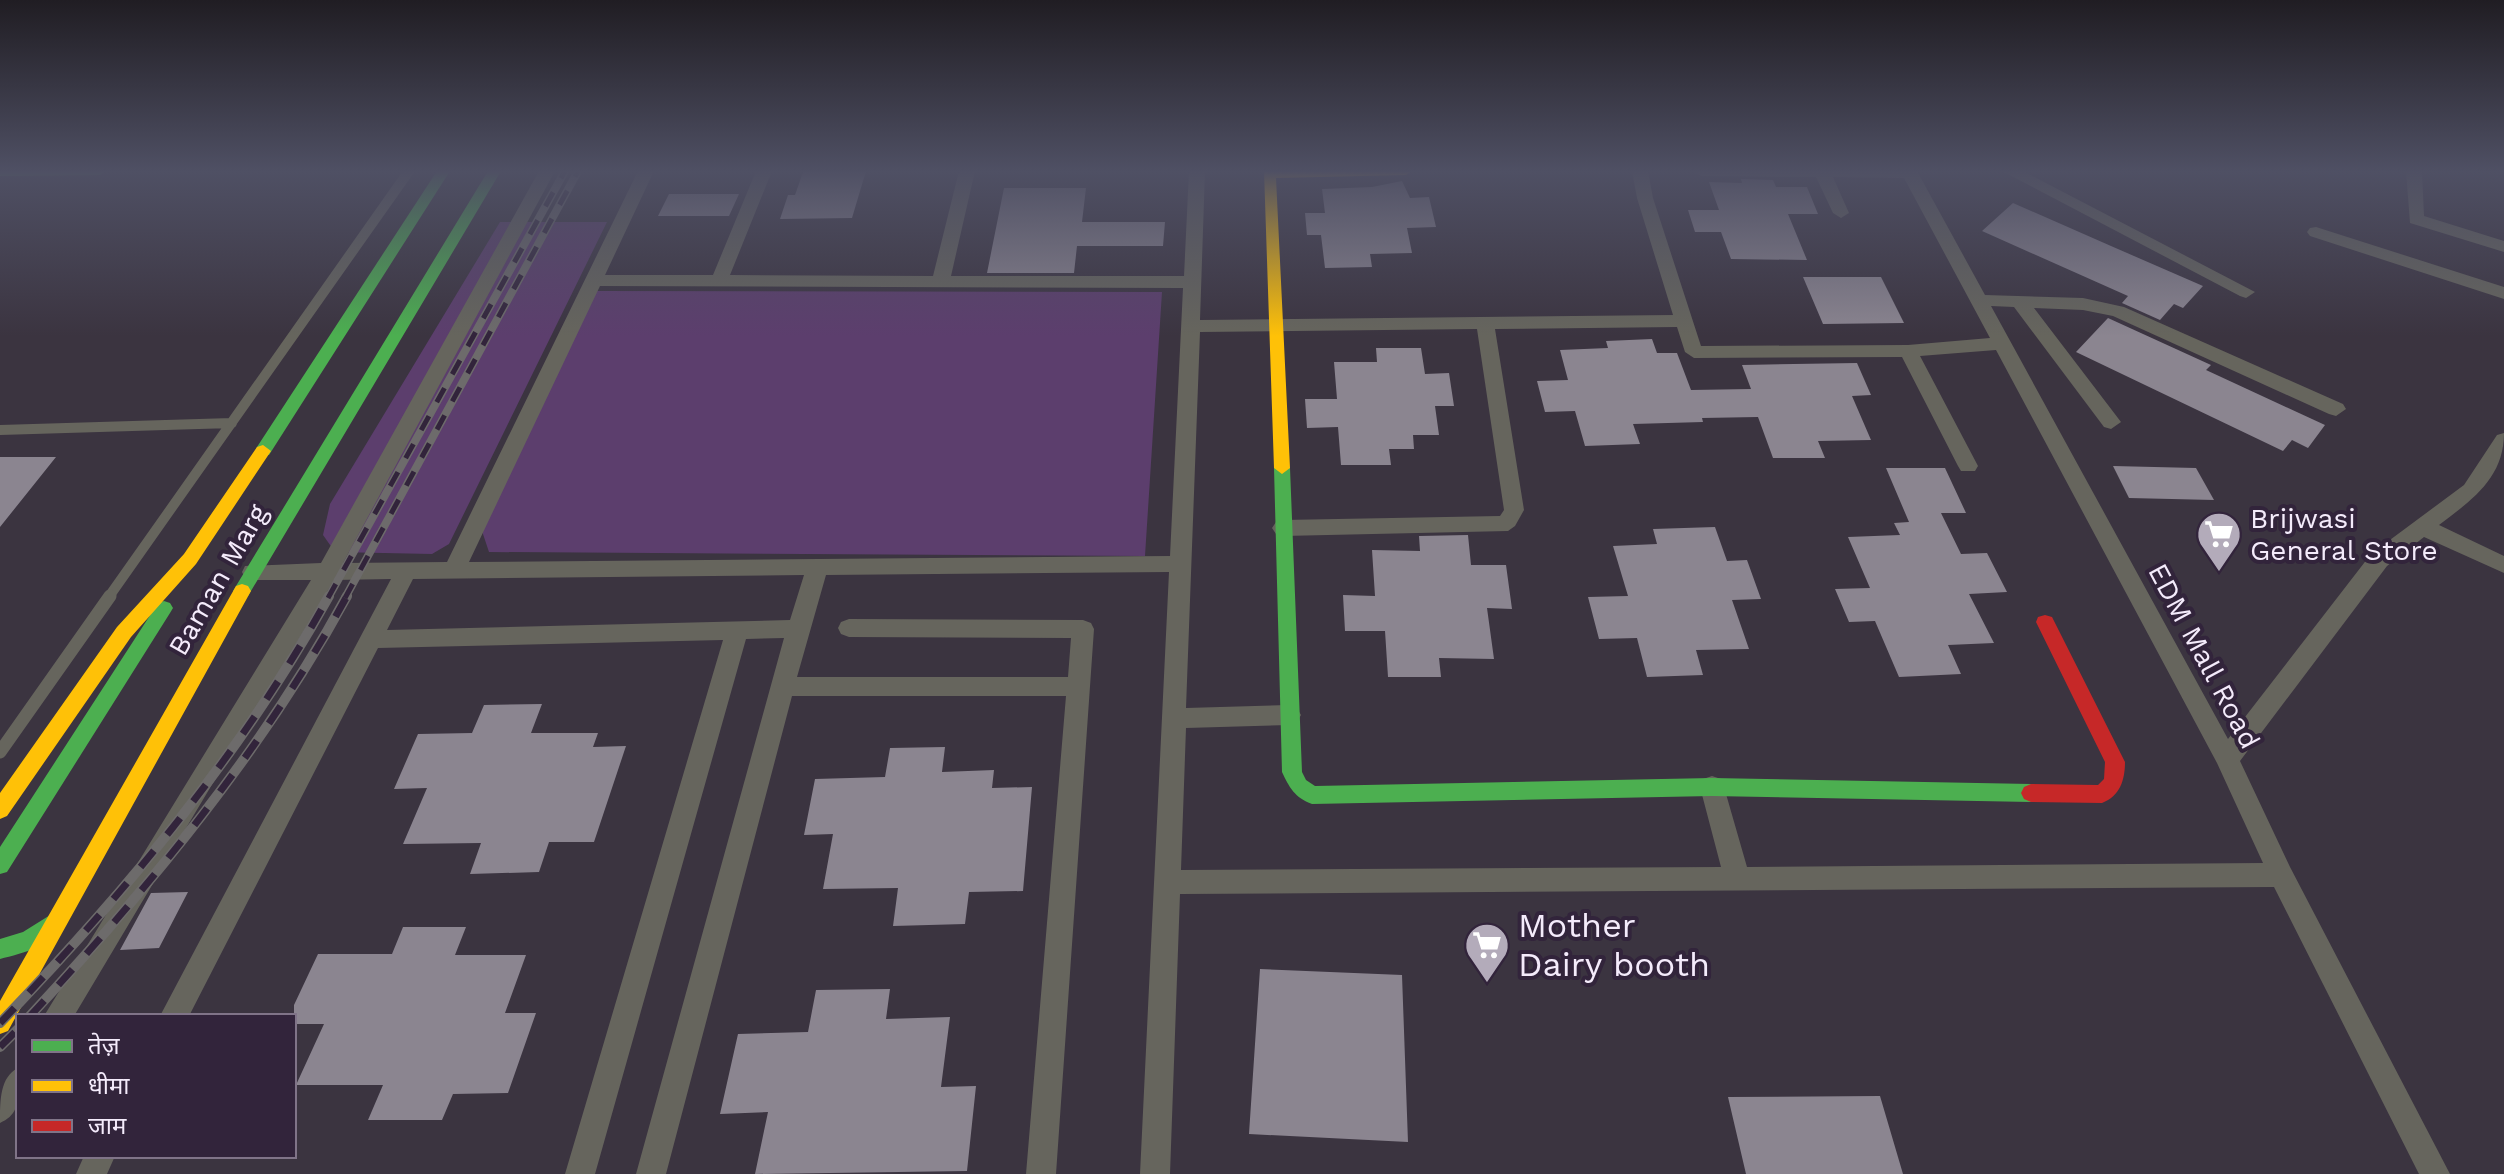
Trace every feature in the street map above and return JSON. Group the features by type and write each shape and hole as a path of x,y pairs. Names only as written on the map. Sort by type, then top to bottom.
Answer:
{"main road":[{"name":"Baman Marg","path":"0,810 124,632 190,559 307,386 409,226"},
{"name":"Baman Marg","path":"0,1023 253,572 462,226"},
{"path":"1272,226 1292,772 1295,784 1312,795 1712,787 2102,794 2112,786 2117,775 2115,762 2045,622"},
{"path":"0,865 152,630 190,559"},
{"path":"0,949 29,941 58,920"}],"street":[{"path":"59,1014 328,571 517,226"},
{"path":"454,570 619,226"},
{"path":"719,281 742,226"},
{"path":"941,281 954,226"},
{"path":"1155,1174 1195,226"},
{"path":"1654,226 1694,352 1908,351 2001,343"},
{"name":"EDM Mall Road","path":"1938,226 2227,759 2281,875 2435,1174"},
{"path":"2117,226 2246,292"},
{"path":"2437,226 2504,247"},
{"path":"2316,232 2504,293"},
{"path":"593,280 1192,282"},
{"path":"1978,300 2083,304 2118,311 2336,409"},
{"path":"2019,301 2111,422"},
{"path":"1190,326 1684,321"},
{"path":"1283,528 1501,525 1508,521 1514,510 1485,324"},
{"path":"1908,351 1968,466"},
{"path":"2227,759 2379,560 2471,490 2504,440"},
{"path":"2423,527 2504,565"},
{"path":"253,572 1181,564"},
{"path":"651,1174 782,687 817,569"},
{"path":"175,1014 407,570"},
{"path":"849,628 1083,629 1041,1174"},
{"path":"371,639 798,629"},
{"path":"580,1174 737,631"},
{"path":"782,687 1079,686"},
{"path":"1175,718 1289,715"},
{"path":"1712,787 1737,879"},
{"path":"1168,882 2281,875"},
{"path":"0,1108 16,1085"}],"lane":[{"path":"0,752 371,226"},
{"path":"0,430 232,423"}],"shaded area":[{"path":"498,226 605,226 449,544 432,554 335,552 323,535 330,504"},
{"path":"593,291 1162,292 1145,556 489,552 480,525"}],"building":[{"path":"996,226 1165,226 1163,246 1077,246 1074,273 987,273"},
{"path":"1306,226 1436,227 1407,228 1412,253 1370,254 1372,267 1325,268 1321,235 1307,235"},
{"path":"1693,226 1793,226 1807,260 1731,259 1721,232 1695,232"},
{"path":"1988,226 2065,226 2203,286 2183,308 2174,304 2160,320 2122,303 2128,296 1982,231"},
{"path":"1803,277 1881,277 1904,323 1823,324"},
{"path":"2108,318 2211,365 2206,370 2325,425 2308,448 2292,440 2283,451 2076,352"},
{"path":"1652,339 1657,353 1677,353 1691,390 1751,389 1742,365 1857,363 1871,395 1852,396 1871,440 1818,441 1825,458 1773,458 1758,417 1702,418 1703,422 1633,424 1640,444 1585,446 1575,411 1545,412 1537,381 1568,380 1560,350 1608,348 1606,341"},
{"path":"1376,348 1421,348 1425,374 1449,373 1454,406 1435,406 1439,435 1413,435 1414,449 1389,449 1391,465 1341,465 1338,427 1307,428 1305,399 1337,399 1334,362 1377,362"},
{"path":"0,457 56,457 0,527"},
{"path":"2113,466 2196,468 2214,500 2129,498"},
{"path":"1886,468 1945,468 1966,513 1941,513 1961,554 1987,553 2007,592 1969,594 1994,643 1948,645 1961,674 1899,677 1875,621 1849,622 1835,589 1870,588 1848,537 1900,535 1894,523 1909,522"},
{"path":"1715,527 1727,561 1747,560 1761,599 1732,600 1749,649 1696,650 1703,675 1647,677 1637,638 1599,639 1588,597 1628,596 1613,546 1657,544 1653,529"},
{"path":"1468,535 1471,565 1506,565 1512,609 1487,608 1494,659 1439,658 1441,677 1388,677 1385,631 1345,631 1343,595 1375,596 1372,550 1420,551 1419,536"},
{"path":"542,704 531,733 598,733 593,747 626,746 594,842 549,842 539,872 470,874 481,843 403,844 427,788 394,789 418,734 472,733 484,705"},
{"path":"945,747 942,772 994,770 992,788 1032,787 1023,891 969,892 965,924 893,926 898,888 823,889 833,834 804,835 815,779 885,777 890,748"},
{"path":"188,892 159,948 120,950 151,893"},
{"path":"403,927 466,927 455,955 526,955 505,1013 536,1013 508,1093 453,1094 442,1120 368,1120 383,1085 296,1085 324,1024 296,1024 294,1014 294,1005 318,954 392,954"},
{"path":"1260,969 1402,975 1408,1142 1249,1134"},
{"path":"890,989 886,1019 950,1017 941,1087 976,1086 967,1171 755,1174 768,1112 720,1114 738,1034 808,1032 816,990"},
{"path":"1880,1096 1903,1174 1746,1174 1728,1097"}],"railway":[{"path":"328,598 535,226"},
{"path":"345,598 548,226"},
{"path":"0,1023 136,873 219,767 295,654 329,596"},
{"path":"32,1014 202,816 278,709 347,596"},
{"path":"0,1047 16,1031"}],"traffic: fast":[{"path":"263,451 409,226"},
{"path":"242,591 462,226"},
{"path":"1282,468 1292,772 1299,786 1312,795 1712,787 2031,793"},
{"path":"0,865 164,608"},
{"path":"0,949 29,941 55,922"}],"traffic: slow":[{"path":"1271,226 1282,468"},
{"path":"0,810 124,632 190,559 263,451"},
{"path":"0,1023 242,591"}],"traffic: jam":[{"path":"2031,793 2102,794 2112,784 2115,772 2115,762 2045,622"}],"place":[{"name":"Brijwasi General Store","path":"2219,573"},
{"name":"Mother Dairy booth","path":"1487,984"}]}
